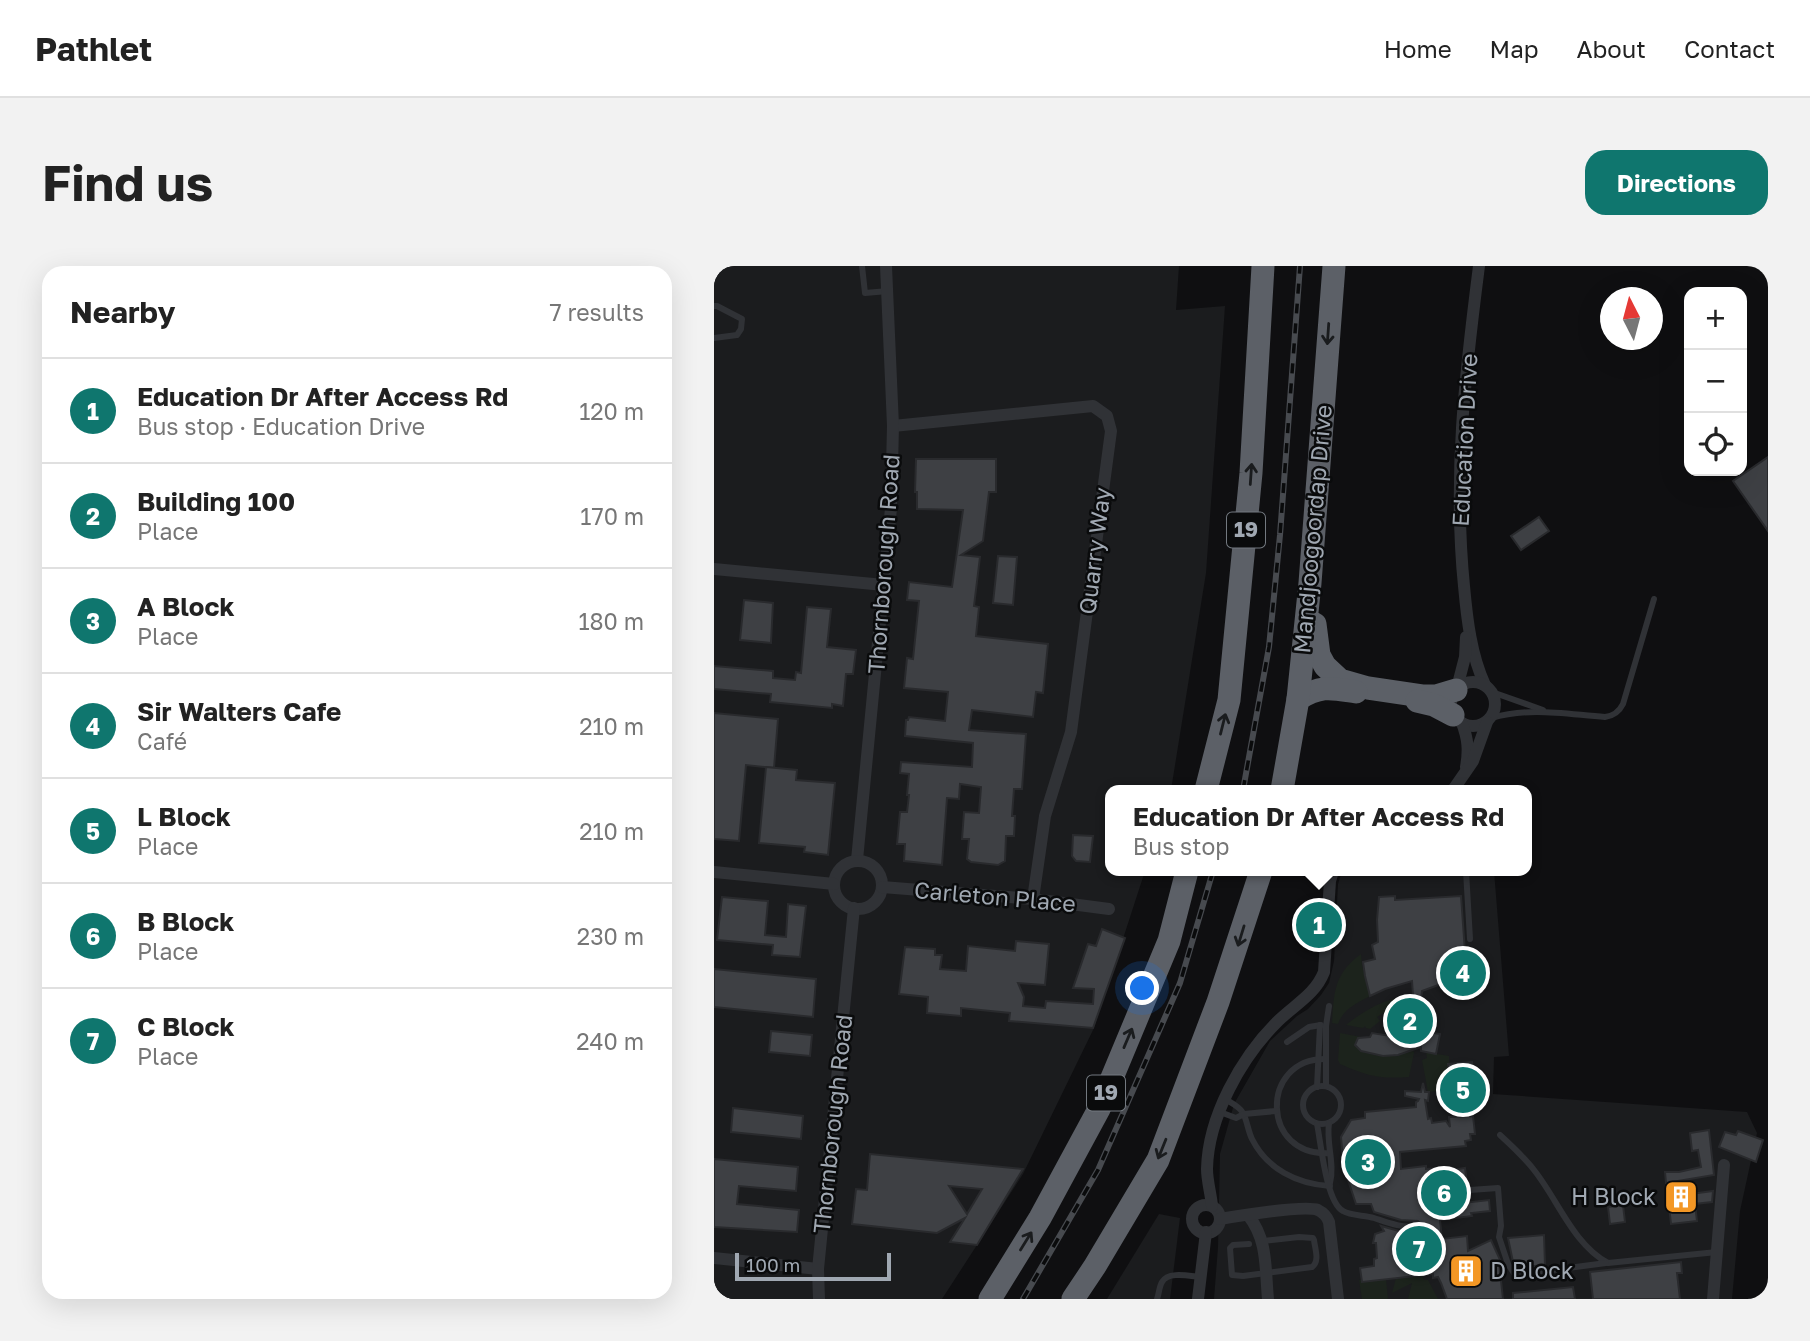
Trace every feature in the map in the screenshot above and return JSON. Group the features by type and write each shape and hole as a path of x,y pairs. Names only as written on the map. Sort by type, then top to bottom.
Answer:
{"highway":[{"name":"19","path":"1207,785 1229,700 1251,473 1263,266"},
{"name":"Mandjoogoordap Drive","path":"1283,785 1298,699 1310,583 1334,266"},
{"path":"1310,583 1319,655 1325,666 1340,680 1368,688 1422,696 1443,695 1457,689"},
{"path":"1298,699 1317,689 1327,688 1424,702 1458,719"},
{"name":"19","path":"990,1299 1041,1219 1099,1109 1169,941 1186,876"},
{"path":"1073,1299 1157,1160 1219,1002 1259,876"}],"street":[{"name":"Thornborough Road","path":"857,860 891,508 893,426 886,266"},
{"name":"Education Drive","path":"1457,689 1465,657 1466,613 1460,539 1459,467 1464,381 1479,266"},
{"name":"Quarry Way","path":"893,426 1093,406 1107,416 1111,431 1071,732 1045,816 1033,899"},
{"path":"714,569 884,585"},
{"name":"Education Drive","path":"1466,613 1476,663 1488,688"},
{"path":"1457,785 1465,774 1477,753 1496,705 1488,688 1478,682 1463,684 1457,689 1451,702 1469,747 1465,774"},
{"path":"1458,719 1475,726 1489,720"},
{"path":"857,860 876,868 882,887 873,904 854,908 839,900 834,884 837,872 846,864 857,860"},
{"path":"714,872 834,884"},
{"path":"1212,1206 1200,1207 1194,1213 1193,1222 1201,1231 1214,1230 1220,1219 1212,1206 1207,1172 1213,1133 1225,1099 1252,1050 1278,1021 1320,982 1325,964 1332,876"},
{"name":"Carleton Place","path":"882,887 1033,899 1109,909"},
{"name":"Thornborough Road","path":"819,1299 818,1269 854,908"},
{"path":"1713,1299 1724,1165"},
{"path":"1220,1219 1304,1209 1320,1211 1326,1216 1332,1234 1338,1299"},
{"path":"1248,1215 1263,1241 1269,1299"},
{"path":"1198,1299 1206,1232"},
{"path":"714,1258 818,1269"}],"lane":[{"path":"862,266 865,293 887,291"},
{"path":"714,306 742,319 737,335 714,338"},
{"path":"1489,720 1515,712 1605,717 1618,712 1623,704 1654,599"},
{"path":"1488,688 1546,712"},
{"path":"1466,876 1470,939"},
{"path":"1317,1087 1322,1059 1323,1026 1329,1006"},
{"path":"1287,1042 1309,1027 1323,1026"},
{"path":"1322,1059 1326,1086"},
{"path":"1322,1059 1302,1064 1287,1076 1278,1092 1276,1111 1284,1132 1294,1144 1307,1151 1326,1153"},
{"path":"1317,1124 1329,1123 1339,1117 1342,1108 1336,1091 1326,1086 1309,1091 1303,1105 1305,1115 1317,1124 1332,1174 1330,1186 1333,1199 1340,1209 1398,1227 1416,1226"},
{"path":"1225,1099 1244,1114 1252,1140 1268,1161 1290,1177 1330,1186"},
{"path":"1220,1112 1236,1118 1244,1114 1276,1111"},
{"path":"1326,1153 1329,1123"},
{"path":"1500,1135 1535,1171 1592,1252 1608,1263"},
{"path":"1470,1190 1497,1188 1502,1226 1499,1237 1508,1264 1515,1275 1717,1252"},
{"path":"1249,1244 1233,1245 1230,1248 1232,1275 1312,1267 1317,1261 1313,1238 1263,1241"},
{"path":"1157,1299 1163,1280 1167,1277 1200,1277"}],"shaded area":[{"path":"714,266 1179,266 1176,310 1225,306 1206,573 1172,785 1105,785 1105,876 1143,876 1094,1028 1023,1174 942,1299 714,1299"},
{"path":"1340,876 1494,876 1509,1056 1494,1057 1493,1094 1747,1112 1757,1133 1740,1211 1732,1299 1214,1299 1220,1154 1234,1104 1270,1041 1308,1009 1329,983 1334,961"},
{"path":"1361,954 1370,996 1347,1010 1338,1024 1332,1023 1340,976"},
{"path":"1413,995 1414,1004 1381,1014 1377,1017 1380,1021 1370,1029 1365,1026 1363,1028 1346,1025 1378,1005"},
{"path":"1340,1033 1361,1037 1356,1041 1358,1047 1371,1054 1389,1055 1413,1050 1409,1077 1373,1076 1340,1064"},
{"path":"1426,1052 1449,1056 1449,1075 1445,1076 1447,1090 1428,1092 1422,1060 1427,1058"},
{"path":"1159,1214 1180,1218 1170,1299 1107,1299"},
{"path":"1422,1276 1424,1280 1428,1280 1438,1299 1408,1299 1412,1283 1392,1293 1396,1278"},
{"path":"1386,1279 1388,1299 1362,1299 1359,1280"}],"building":[{"path":"1768,457 1768,531 1733,481 1740,476 1747,476 1747,471"},
{"path":"916,459 996,459 996,492 989,492 983,541 961,555 980,557 974,606 979,607 976,636 1048,644 1043,693 1036,692 1033,717 972,710 969,730 1026,734 1022,789 1014,789 1014,836 1006,836 1005,861 998,865 971,862 967,859 969,839 962,839 964,812 979,813 981,787 960,784 959,799 947,798 942,865 904,861 905,844 897,844 900,812 907,812 909,795 909,774 900,773 901,762 972,767 973,743 905,736 906,720 909,717 945,721 948,692 904,688 907,658 913,659 919,601 907,600 909,582 952,587 963,510 917,509"},
{"path":"1539,517 1549,531 1521,550 1511,536"},
{"path":"998,556 1017,557 1013,605 993,603"},
{"path":"744,600 773,603 771,643 740,640"},
{"path":"807,607 831,609 827,647 856,650 853,674 846,674 843,706 832,704 832,708 770,702 771,694 714,689 714,666 773,671 773,678 795,680 796,672 801,673"},
{"path":"714,713 778,719 774,768 746,765 739,841 714,839"},
{"path":"766,767 797,770 796,780 835,783 828,855 804,852 805,847 759,843"},
{"path":"1073,835 1093,836 1090,862 1076,861 1072,856"},
{"path":"1395,896 1395,900 1461,896 1467,980 1441,984 1422,991 1420,1011 1430,1012 1427,1032 1440,1034 1436,1054 1421,1051 1421,1047 1398,1055 1383,1056 1361,1051 1355,1045 1358,1038 1370,1037 1372,1033 1397,1037 1389,1016 1400,1011 1414,1010 1412,981 1370,996 1365,976 1363,962 1375,959 1372,945 1378,942 1379,897"},
{"path":"722,897 768,901 765,935 786,937 788,904 806,906 800,957 772,955 773,945 717,940"},
{"path":"1102,929 1125,938 1093,1028 1009,1021 1010,1013 961,1008 961,1016 927,1013 928,997 899,994 905,947 935,949 935,955 942,955 940,969 966,971 968,946 1015,951 1016,941 1049,944 1045,985 1018,983 1024,997 1023,1006 1045,1008 1046,1001 1093,1004 1094,989 1073,988 1088,944 1096,946"},
{"path":"714,969 816,979 813,1017 714,1007"},
{"path":"771,1031 812,1035 810,1056 769,1052"},
{"path":"1472,1062 1474,1073 1480,1072 1481,1090 1477,1090 1479,1111 1448,1104 1445,1075 1449,1075 1448,1064"},
{"path":"1423,1083 1425,1092 1429,1092 1428,1101 1425,1100 1428,1119 1431,1118 1432,1123 1446,1121 1450,1127 1449,1117 1473,1116 1475,1134 1470,1134 1471,1140 1465,1141 1466,1146 1400,1152 1401,1169 1426,1166 1426,1169 1465,1168 1467,1182 1453,1184 1455,1204 1489,1200 1490,1211 1440,1220 1442,1239 1467,1236 1468,1251 1491,1240 1501,1262 1503,1299 1447,1299 1438,1277 1433,1278 1433,1274 1362,1282 1360,1268 1374,1266 1374,1259 1377,1258 1376,1243 1373,1243 1375,1234 1384,1231 1381,1226 1410,1232 1419,1231 1422,1225 1418,1221 1401,1220 1374,1212 1371,1204 1356,1204 1344,1174 1341,1137 1351,1120 1365,1118 1365,1112 1416,1107 1419,1099 1405,1096 1405,1091 1421,1092"},
{"path":"733,1108 803,1116 801,1139 731,1132"},
{"path":"1709,1130 1714,1175 1666,1183 1665,1172 1701,1167 1698,1150 1692,1151 1690,1133"},
{"path":"1738,1131 1763,1140 1756,1162 1719,1147 1725,1132 1736,1135"},
{"path":"870,1154 1023,1169 977,1245 950,1242 965,1218 937,1233 852,1224 856,1189 867,1190","holes":["949,1186 982,1189 967,1214"]},
{"path":"714,1159 798,1167 796,1191 739,1186 737,1204 799,1210 797,1232 714,1227"},
{"path":"1713,1191 1712,1202 1695,1204 1697,1221 1671,1224 1668,1197"},
{"path":"1623,1205 1625,1222 1610,1224 1608,1207"},
{"path":"1544,1235 1545,1265 1525,1267 1524,1261 1513,1262 1508,1238"},
{"path":"1681,1262 1682,1273 1677,1273 1680,1299 1593,1299 1590,1272"},
{"path":"1573,1287 1575,1299 1513,1299 1513,1293"}],"railway":[{"path":"1244,785 1269,647 1300,266"},
{"path":"1023,1299 1098,1170 1180,983 1212,876"}],"place":[{"name":"Education Dr After Access Rd","path":"1319,925"},
{"name":"Sir Walters Cafe","path":"1463,973"},
{"name":"Building 100","path":"1410,1021"},
{"name":"L Block","path":"1463,1090"},
{"name":"A Block","path":"1368,1162"},
{"name":"B Block","path":"1444,1193"},
{"name":"H Block","path":"1681,1197"},
{"name":"C Block","path":"1419,1249"},
{"name":"D Block","path":"1466,1271"}]}
